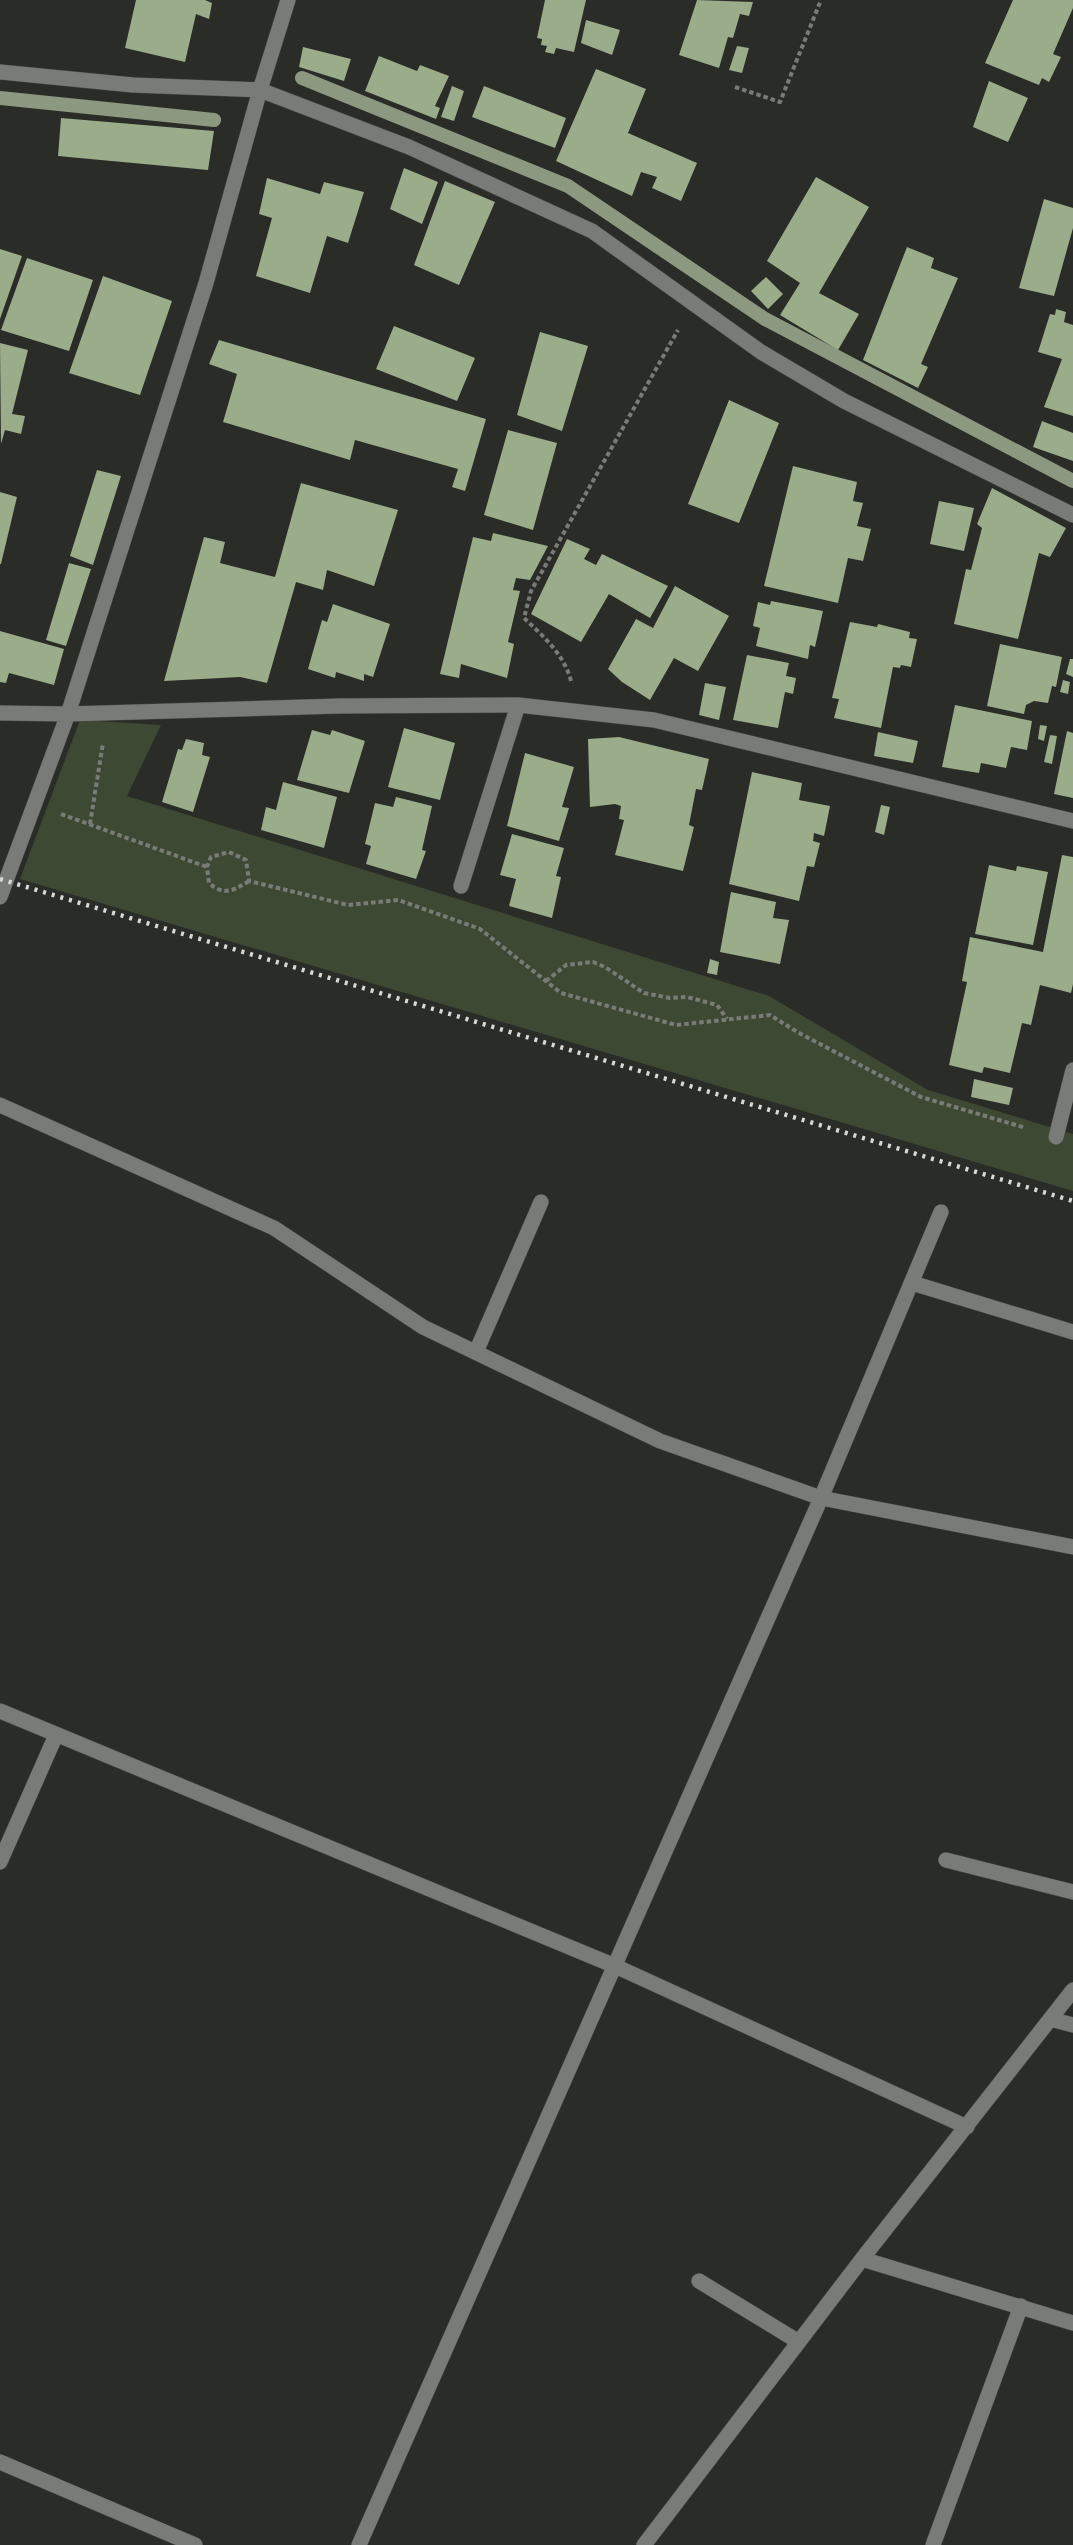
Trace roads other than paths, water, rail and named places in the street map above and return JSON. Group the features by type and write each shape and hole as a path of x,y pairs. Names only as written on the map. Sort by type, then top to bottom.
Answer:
{"street":[{"path":"0,897 68,714 206,283 260,90 288,0"},
{"path":"0,72 133,85 260,90 410,147 592,231 761,352 844,400 1073,515"},
{"path":"0,713 68,714 340,706 518,705 578,711 654,720 1073,821"},
{"path":"461,886 518,705"},
{"path":"1056,1137 1073,1070"},
{"path":"0,1105 274,1228 423,1327 660,1441 821,1498 1073,1547"},
{"path":"476,1352 541,1202"},
{"path":"359,2545 821,1498 941,1212"},
{"path":"912,1283 1073,1332"},
{"path":"0,1711 615,1966 967,2127"},
{"path":"0,1862 56,1736"},
{"path":"946,1860 1073,1892"},
{"path":"644,2545 862,2259 1073,1990"},
{"path":"1050,2019 1073,2025"},
{"path":"862,2259 1073,2323"},
{"path":"699,2281 799,2342"},
{"path":"933,2545 1021,2306"},
{"path":"0,2462 195,2545"}],"waterway":[{"path":"302,78 568,186 765,319 1073,481"},
{"path":"0,98 214,120"}],"railway":[{"path":"0,879 1073,1201"}]}
